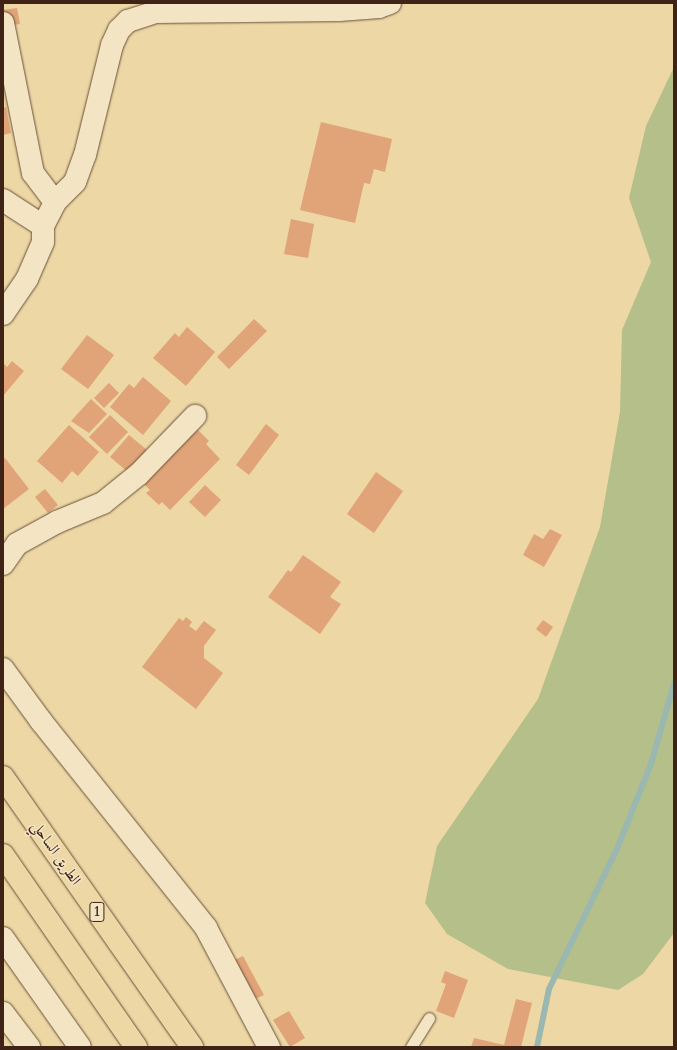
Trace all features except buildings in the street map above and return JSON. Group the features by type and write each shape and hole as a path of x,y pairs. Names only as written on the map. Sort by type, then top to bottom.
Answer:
{"highway":[{"name":"الطريق الساحلي","path":"3,777 192,1047"},
{"path":"3,855 136,1047"}],"street":[{"path":"3,314 27,279 43,242 43,226 55,202 75,182 95,120 99,94 112,45 119,30 128,21 155,12 339,10 379,7 390,3"},
{"path":"3,23 34,174 55,202"},
{"path":"3,200 43,226"},
{"path":"3,564 17,544 57,522 103,503 139,474 195,416"},
{"path":"3,669 41,721 206,928 269,1047"},
{"path":"3,938 80,1047"},
{"path":"3,1013 29,1047"}],"lane":[{"path":"411,1047 429,1018"}],"green space":[{"path":"674,67 674,933 643,974 618,990 508,969 447,934 425,903 437,846 538,699 600,527 620,412 622,330 651,262 629,198 646,126"}],"waterway":[{"path":"537,1047 549,989 617,849 651,764 674,684"}]}
